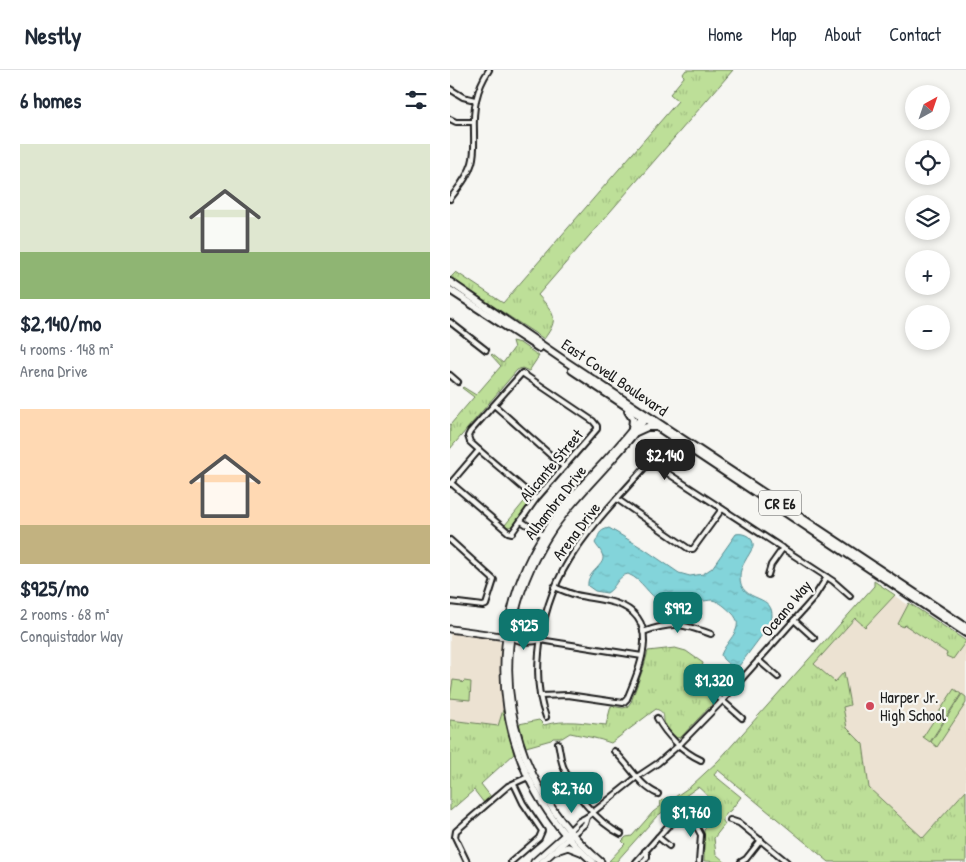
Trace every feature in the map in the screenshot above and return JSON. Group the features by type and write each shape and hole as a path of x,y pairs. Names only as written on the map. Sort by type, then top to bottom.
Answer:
{"main road":[{"name":"East Covell Boulevard","path":"450,282 644,416 966,627"},
{"name":"East Covell Boulevard","path":"450,290 624,406 644,416 656,427 966,633"},
{"path":"624,406 633,419 634,430 656,427"},
{"name":"Alhambra Drive","path":"601,862 551,816 528,777 516,749 508,713 504,680 508,637 518,587 529,561 560,512 634,430 644,416"},
{"path":"450,629 508,637"},
{"name":"Alhambra Drive","path":"508,637 509,685 517,736 525,759 539,789 553,811 569,834 593,862"},
{"path":"551,816 558,834 552,846"},
{"path":"534,862 569,834"},
{"path":"542,862 569,834"},
{"path":"552,853 568,847 584,853"}],"street":[{"path":"450,199 465,178 472,164 474,155 473,122 475,100 489,70"},
{"path":"450,89 457,95 475,100"},
{"path":"450,118 456,122 473,122"},
{"path":"450,322 486,350"},
{"name":"Alicante Street","path":"494,405 522,373 593,421 597,426 594,433 536,499 521,521"},
{"path":"450,375 458,382"},
{"path":"536,499 470,442 468,436 470,432 494,405 564,467"},
{"path":"479,450 450,483 508,532 512,533 521,521 545,537"},
{"name":"Arena Drive","path":"546,717 540,696 538,666 540,640 554,587 572,553 617,499 647,465 652,462 827,577 850,596"},
{"path":"617,499 693,550 722,508"},
{"path":"450,540 494,580 486,605 450,602"},
{"path":"768,575 771,565 783,548"},
{"name":"Oceano Way","path":"569,834 585,824 587,818 593,812 679,745 722,701 794,620 815,596 827,577"},
{"path":"540,696 568,695 623,703 627,699 642,656 644,632 635,615 621,605 576,595 554,587"},
{"path":"794,620 814,638"},
{"path":"644,632 675,625 693,627 711,634"},
{"path":"508,637 516,634 540,640 642,656"},
{"path":"758,660 778,677"},
{"path":"704,680 708,687 742,718"},
{"path":"656,718 679,745 690,755 701,760"},
{"path":"558,742 562,764 585,802 612,830 621,834"},
{"path":"614,751 631,768 645,787 658,794"},
{"path":"467,862 455,837 456,831 491,800 528,777"},
{"path":"511,862 539,838 542,832 523,803 514,784"},
{"path":"636,862 667,827 689,815 701,836 699,862"},
{"path":"730,820 739,823 787,862"},
{"path":"658,837 669,846"},
{"path":"741,862 746,859 761,840"},
{"path":"643,862 647,857 645,852"}],"shaded area":[{"name":"Harper Jr. High School","path":"881,587 966,643 966,790 902,862 829,862 718,770"},
{"path":"450,633 498,640 502,644 500,670 503,710 498,726 450,720"}],"green space":[{"path":"686,70 733,70 538,295 553,316 552,326 544,339 450,278 456,272 503,303 678,101 670,94 684,77 683,74"},
{"path":"512,341 520,343 539,356 529,371 522,368 517,370 450,449 450,425 474,397 462,388 476,395 501,366 491,355 503,363 514,348"},
{"path":"528,497 529,503 513,526 508,527 505,525"},
{"path":"874,581 895,595 865,627 855,618 814,664 835,682 844,672 850,705 843,707 847,728 863,744 869,788 923,838 966,790 966,862 829,862 718,770 714,775 741,797 723,818 725,824 714,838 716,854 725,862 704,861 704,830 710,819 712,805 706,794 698,787 657,816 616,862 609,861 625,844 622,841 626,837 632,836 653,812 661,806 660,802 666,798 672,799 691,786 718,761 874,586"},
{"path":"909,603 966,641 953,659 946,656 947,653 905,625 903,627 898,624"},
{"path":"675,648 686,651 703,663 701,672 696,679 714,697 715,701 681,737 677,738 669,730 665,725 663,714 656,709 611,743 570,733 562,738 553,738 526,747 519,724 539,720 544,725 567,722 606,725 611,706 623,708 627,707 631,702 648,651"},
{"path":"453,680 461,681 462,683 464,681 471,682 470,700 450,698"},
{"path":"954,689 961,694 930,742 923,737"},
{"path":"962,694 966,697 966,703 937,747 931,742"},
{"path":"503,710 514,754 481,784 491,797 484,803 474,790 450,811 450,720 498,726"}],"water":[{"path":"609,528 679,573 690,576 703,574 712,568 736,534 742,534 751,538 753,547 741,569 741,585 751,595 769,606 772,613 771,623 739,666 732,667 721,655 734,634 737,624 736,618 732,613 718,602 712,600 678,604 661,602 652,596 638,580 628,574 621,577 607,593 595,591 588,586 590,576 600,565 603,558 601,551 595,543 601,532"}],"place":[{"name":"Harper Jr. High School","path":"870,706"}]}
